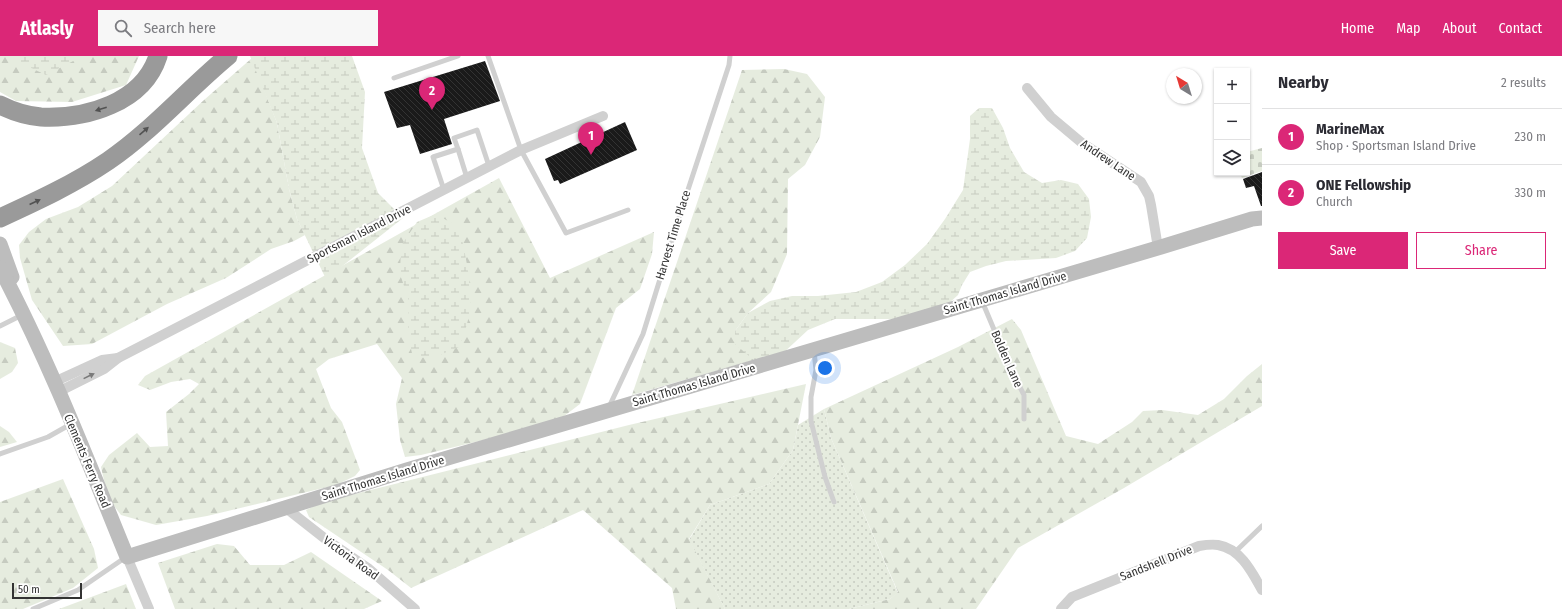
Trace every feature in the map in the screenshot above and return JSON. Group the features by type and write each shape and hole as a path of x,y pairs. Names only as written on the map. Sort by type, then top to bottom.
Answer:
{"highway":[{"path":"0,105 20,113 40,117 73,115 108,106 125,97 140,85 150,73 158,56"},
{"path":"0,218 66,186 109,160 148,128 228,56"}],"main road":[{"name":"Saint Thomas Island Drive","path":"127,557 407,470 1252,219 1262,218"},
{"name":"Clements Ferry Road","path":"0,244 24,314"},
{"name":"Clements Ferry Road","path":"0,268 24,314 72,424 127,557"}],"street":[{"name":"Andrew Lane","path":"1027,88 1051,117 1086,146 1141,182 1146,188 1152,205 1158,248"},
{"name":"Sportsman Island Drive","path":"56,387 102,360 118,358 521,150 603,116"},
{"name":"Victoria Road","path":"286,508 328,541 369,569 415,609"},
{"name":"Sandshell Drive","path":"1061,609 1072,597 1199,546 1218,545 1235,552 1242,558 1262,590"},
{"name":"Clements Ferry Road","path":"127,557 149,609"}],"lane":[{"path":"394,78 458,56"},
{"path":"488,56 521,150 566,233 628,210"},
{"name":"Harvest Time Place","path":"607,411 643,334 682,208 729,65 730,56"},
{"path":"467,178 454,138 477,130 489,166"},
{"path":"444,190 433,157 458,149"},
{"name":"Bolden Lane","path":"982,300 1011,370 1024,395 1024,419"},
{"path":"0,326 24,314"},
{"path":"813,350 816,370 811,397 811,421 825,477 834,502"},
{"path":"0,454 48,437 72,424"},
{"path":"1235,552 1262,526"},
{"path":"33,609 78,590 127,557"}],"green space":[{"path":"0,56 139,56 126,85 72,102 16,101 0,92"},
{"path":"9,56 83,56 46,75 10,58"},
{"path":"250,56 352,56 365,92 362,148 378,193 403,218 326,279 297,219 289,189 277,123"},
{"path":"252,58 277,123 289,189 297,219 305,235 294,241 271,249 226,278 167,304 92,344 63,346 32,300 20,258 19,245 29,232 46,219 78,207 112,186 204,100"},
{"path":"784,69 807,74 825,97 820,137 805,165 788,179 787,254 771,292 748,313 735,331 754,360 632,395 742,70"},
{"path":"979,108 992,108 1003,128 1010,148 1024,172 1042,183 1061,180 1078,184 1089,199 1091,217 1087,238 1075,251 1056,258 1006,261 970,272 958,295 947,305 902,319 835,319 808,330 781,355 757,363 735,344 735,331 748,313 770,301 792,296 818,296 856,292 882,282 905,265 927,244 963,190 970,139 970,116"},
{"path":"1262,148 1262,171 1250,175 1250,151"},
{"path":"499,178 550,278 654,232 652,254 640,289 616,308 580,404 555,423 421,455 405,457 400,440 396,404 402,378 377,344 329,359 316,369 331,408 342,422 360,470 355,476 336,485 207,516 156,525 121,515 108,498 101,467 109,455 137,433 150,447 168,446 166,412 199,384 190,379 171,382 150,390 138,385 145,376"},
{"path":"436,214 460,228 470,286 470,309 459,347 435,357 413,358 408,335 409,301 400,274 401,246 417,222"},
{"path":"1012,319 1021,330 1066,436 1098,444 1132,422 1143,411 1162,410 1198,415 1224,399 1247,376 1262,364 1262,406 1124,488 1018,548 976,609 849,609 890,599 898,592 831,438 824,409 958,347"},
{"path":"0,342 15,348 18,363 12,372 0,379"},
{"path":"806,384 793,450 769,484 710,505 689,539 725,609 676,609 672,588 583,510 411,588 388,570 309,517 306,510 323,502 629,425"},
{"path":"824,409 831,438 898,593 890,599 849,609 725,609 689,540 710,505 769,484 793,450 798,425"},
{"path":"0,426 9,432 17,442 0,447"},
{"path":"63,479 94,549 98,568 73,588 23,609 0,609 0,502"},
{"path":"217,544 234,546 250,565 284,565 311,552 382,601 364,609 175,609 158,563"},
{"path":"126,584 136,609 59,609"}],"building":[{"path":"485,61 500,101 444,119 452,144 420,154 410,125 397,128 384,92"},
{"path":"625,122 637,150 560,184 558,180 554,181 545,159"},
{"path":"1262,172 1261,206 1254,186 1246,188 1243,179"}],"place":[{"name":"ONE Fellowship","path":"432,110"},
{"name":"MarineMax","path":"591,155"}]}
